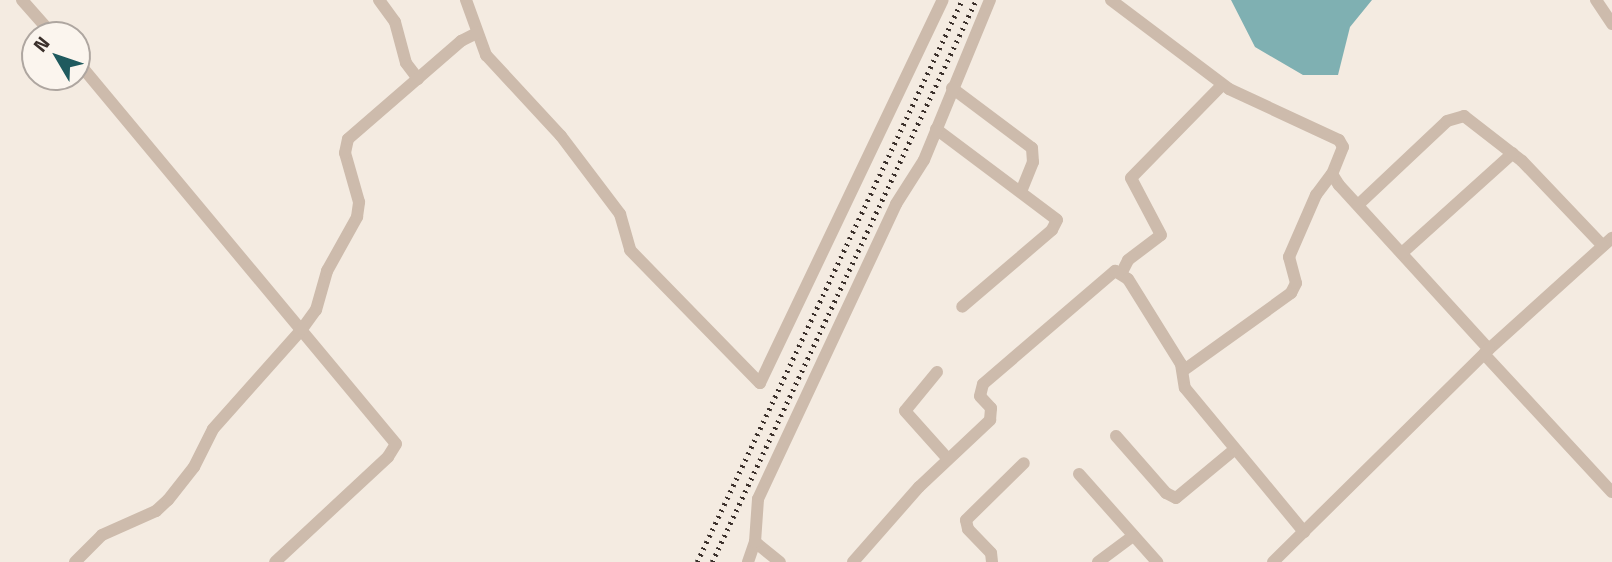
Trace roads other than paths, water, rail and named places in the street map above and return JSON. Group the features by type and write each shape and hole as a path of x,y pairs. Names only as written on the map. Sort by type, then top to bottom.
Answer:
{"street":[{"path":"22,0 41,21"},
{"path":"379,0 395,22 406,63 418,79"},
{"path":"466,0 477,33 491,62 561,136 620,214 631,250 760,383 943,0"},
{"path":"748,562 755,542 758,499 896,204 924,160 951,88 990,0"},
{"path":"1111,0 1222,85 1273,112 1333,134 1343,147 1332,174 1316,195 1289,257 1296,283 1291,293 1184,370"},
{"path":"1596,0 1612,24"},
{"path":"75,562 102,535 156,511 169,500 194,467 213,429 302,329 316,310 327,271 357,217 359,202 345,145 353,133 461,41 477,33"},
{"path":"91,78 396,444 388,457 275,562"},
{"path":"853,562 993,413 980,396 983,384 1108,276 1122,272 1128,260 1161,235 1131,178 1222,85"},
{"path":"951,88 1032,148 1033,162 1021,191"},
{"path":"1275,561 1487,351 1607,242 1513,153 1470,120 1456,116 1358,205"},
{"path":"936,129 1054,215 1057,224 962,307"},
{"path":"1402,253 1513,153"},
{"path":"1332,174 1612,492"},
{"path":"1122,272 1184,370 1185,388 1304,532"},
{"path":"937,372 905,411 948,459"},
{"path":"1116,436 1166,493 1176,498 1234,450"},
{"path":"992,562 991,553 968,529 966,520 1024,463"},
{"path":"1079,474 1157,562"},
{"path":"1098,562 1133,536"},
{"path":"755,542 780,562"}],"water":[{"path":"1231,0 1372,0 1350,27 1338,75 1303,75 1255,47"}],"railway":[{"path":"697,562 962,0"},
{"path":"712,562 976,0"}]}
